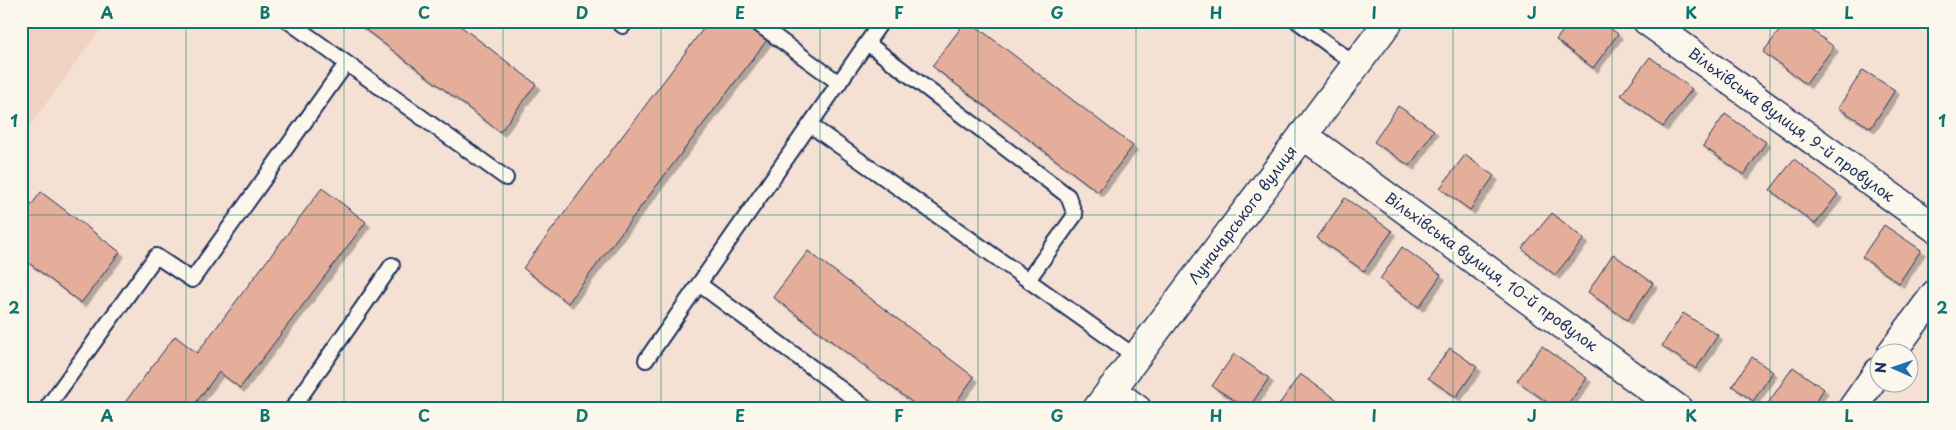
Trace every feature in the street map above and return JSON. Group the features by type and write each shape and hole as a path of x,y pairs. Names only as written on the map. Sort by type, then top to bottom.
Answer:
{"street":[{"name":"Луначарського вулиця","path":"1104,399 1389,21"},
{"name":"Вільхівська вулиця, 9-й провулок","path":"1647,21 1935,228"},
{"name":"Вільхівська вулиця, 10-й провулок","path":"1303,135 1678,409"},
{"path":"1899,342 1935,294"},
{"path":"1852,409 1868,386"},
{"path":"1104,399 1137,409"}],"lane":[{"path":"288,21 506,178"},
{"path":"617,21 623,26 626,21"},
{"path":"754,21 839,83"},
{"path":"646,360 882,21"},
{"path":"1297,21 1356,65"},
{"path":"867,43 1068,196 1075,215 1028,280"},
{"path":"46,409 156,256 192,280 346,64"},
{"path":"810,125 1136,357"},
{"path":"292,409 392,265"},
{"path":"698,284 868,409"}],"shaded area":[{"path":"30,21 96,21 103,26 21,138 21,33"}],"building":[{"path":"354,21 454,21 536,84 500,132"},
{"path":"709,21 742,21 767,40 568,303 523,268"},
{"path":"966,21 969,21 1133,146 1098,192 932,66"},
{"path":"1570,21 1601,21 1618,34 1593,68 1556,40"},
{"path":"1787,21 1800,21 1834,47 1806,84 1763,52"},
{"path":"1650,57 1692,89 1663,127 1621,95"},
{"path":"1863,70 1895,90 1871,128 1838,108"},
{"path":"1398,106 1434,130 1410,166 1374,142"},
{"path":"1725,114 1766,142 1744,175 1703,146"},
{"path":"1465,155 1494,176 1470,210 1440,188"},
{"path":"1794,159 1838,194 1815,224 1770,190"},
{"path":"322,188 366,222 240,388 219,372 191,409 120,409 175,336 197,353"},
{"path":"41,192 120,252 81,303 21,257 21,219"},
{"path":"1345,198 1392,231 1364,271 1317,238"},
{"path":"1552,213 1584,239 1555,275 1522,249"},
{"path":"1884,225 1921,250 1899,283 1862,257"},
{"path":"1402,247 1441,275 1419,307 1380,279"},
{"path":"808,251 974,377 951,409 921,409 773,297"},
{"path":"1613,254 1653,283 1627,320 1588,292"},
{"path":"1683,313 1718,335 1696,369 1662,346"},
{"path":"1542,346 1587,378 1565,409 1557,409 1517,381"},
{"path":"1450,348 1477,367 1456,397 1428,378"},
{"path":"1234,354 1269,378 1248,409 1212,386"},
{"path":"1752,357 1773,372 1753,401 1732,386"},
{"path":"1793,367 1824,389 1810,409 1764,409"},
{"path":"1300,374 1349,408 1276,409"}]}
